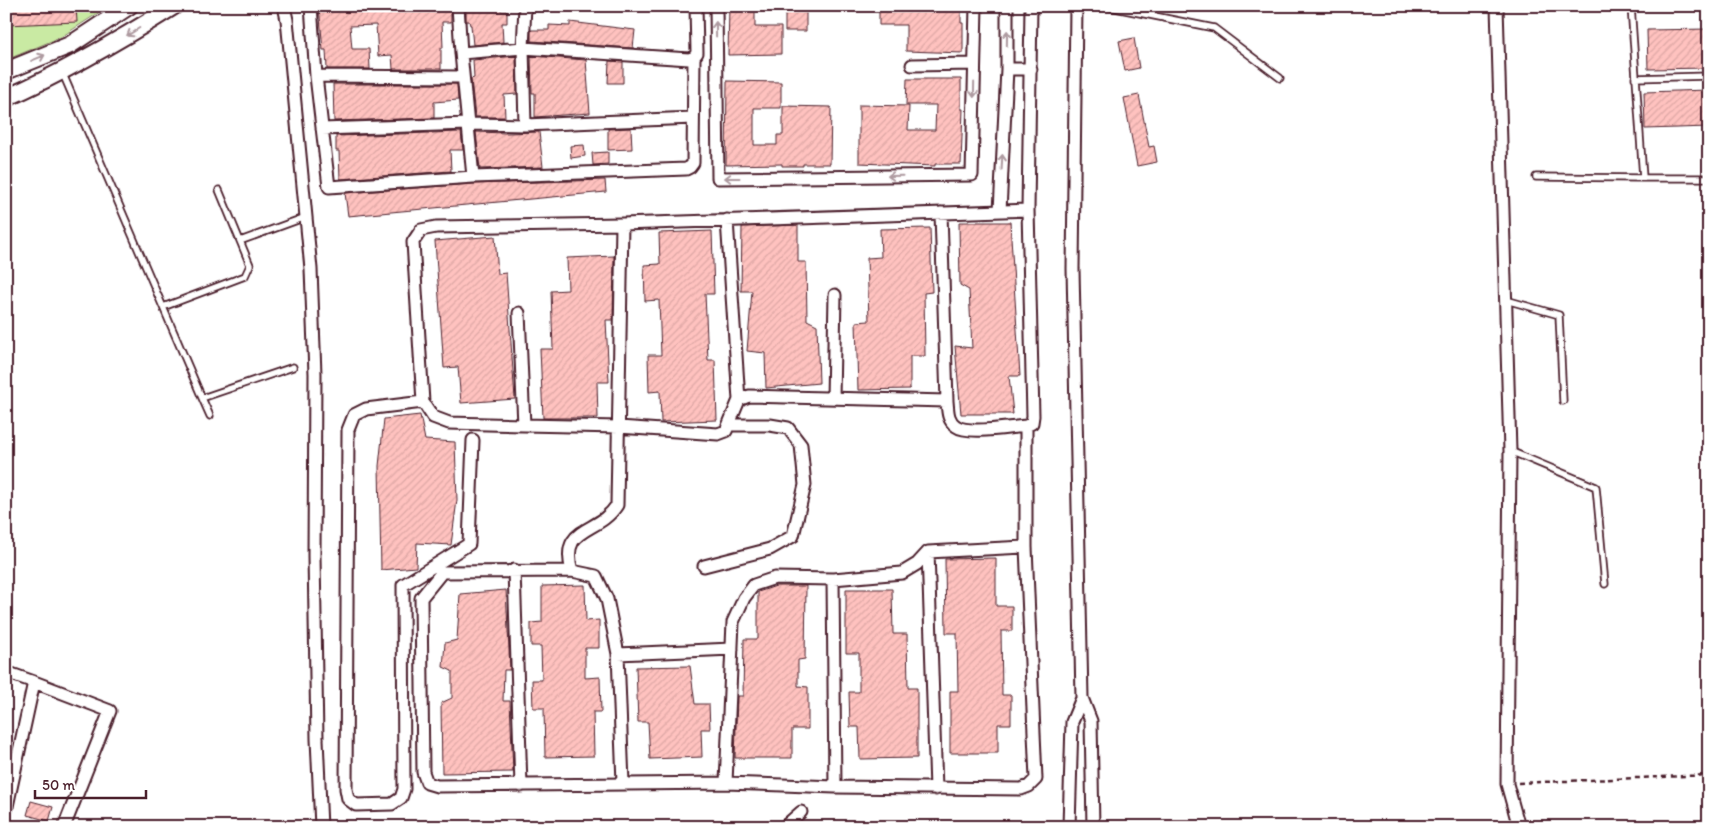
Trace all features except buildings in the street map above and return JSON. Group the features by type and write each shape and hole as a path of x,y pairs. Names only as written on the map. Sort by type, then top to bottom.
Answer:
{"street":[{"path":"6,72 70,45 129,6"},
{"path":"6,98 62,72 117,42 174,6"},
{"path":"284,6 311,269 315,374 316,665 321,827"},
{"path":"311,6 316,76 330,187 473,177 686,169 693,163 694,57"},
{"path":"458,6 473,177"},
{"path":"525,6 523,48 525,125"},
{"path":"461,53 523,48 689,60 697,53 696,6"},
{"path":"716,6 718,178 972,175 976,6"},
{"path":"1000,210 1007,69 1007,6"},
{"path":"941,213 949,417 956,426 969,430 1026,426 1032,423 1033,416 1028,210 1031,6"},
{"path":"1076,6 1073,269 1082,698 1091,721 1093,827"},
{"path":"1497,6 1510,451 1507,784 1519,827"},
{"path":"912,65 974,64"},
{"path":"1007,69 1031,69"},
{"path":"316,76 463,76"},
{"path":"322,129 468,124 525,125 693,118"},
{"path":"727,220 739,400 726,431 718,434 620,427 449,423 433,416 424,402 413,242 421,230 436,227 622,224 727,220 941,213 1000,210 1028,210"},
{"path":"572,570 568,558 570,544 579,534 612,514 617,506 620,427 622,224"},
{"path":"833,398 835,295"},
{"path":"519,313 524,425"},
{"path":"739,400 749,396 947,401"},
{"path":"424,402 366,409 354,415 348,430 346,789 348,799 356,805 392,804 401,798 404,789 404,585 469,544 473,440"},
{"path":"704,566 770,549 792,536 805,485 800,444 788,428 770,425 729,425"},
{"path":"623,783 618,654 607,599 596,576 572,570 442,572 421,598 423,772 427,782 437,786 726,783 835,787 1021,789 1029,786 1036,779 1026,547 1026,426"},
{"path":"726,783 733,622 744,598 754,584 775,578 833,578 902,573 917,564 928,552 1026,547"},
{"path":"928,552 936,789"},
{"path":"514,570 521,786"},
{"path":"833,578 835,787"},
{"path":"618,654 732,649"},
{"path":"6,672 110,711 64,827"},
{"path":"6,810 34,682"},
{"path":"1069,827 1072,722 1082,698"},
{"path":"784,827 801,812"}],"lane":[{"path":"1105,6 1214,28 1280,78"},
{"path":"1631,6 1642,178"},
{"path":"62,72 210,416"},
{"path":"1635,78 1709,76"},
{"path":"1536,177 1709,178"},
{"path":"163,306 245,276 250,265 219,190"},
{"path":"240,241 306,217"},
{"path":"1506,300 1559,315 1563,401"},
{"path":"202,398 293,367"},
{"path":"1510,451 1596,488 1605,584"}],"path":[{"path":"1507,784 1709,775"}],"green space":[{"path":"6,6 109,6 61,37 6,60"}]}
